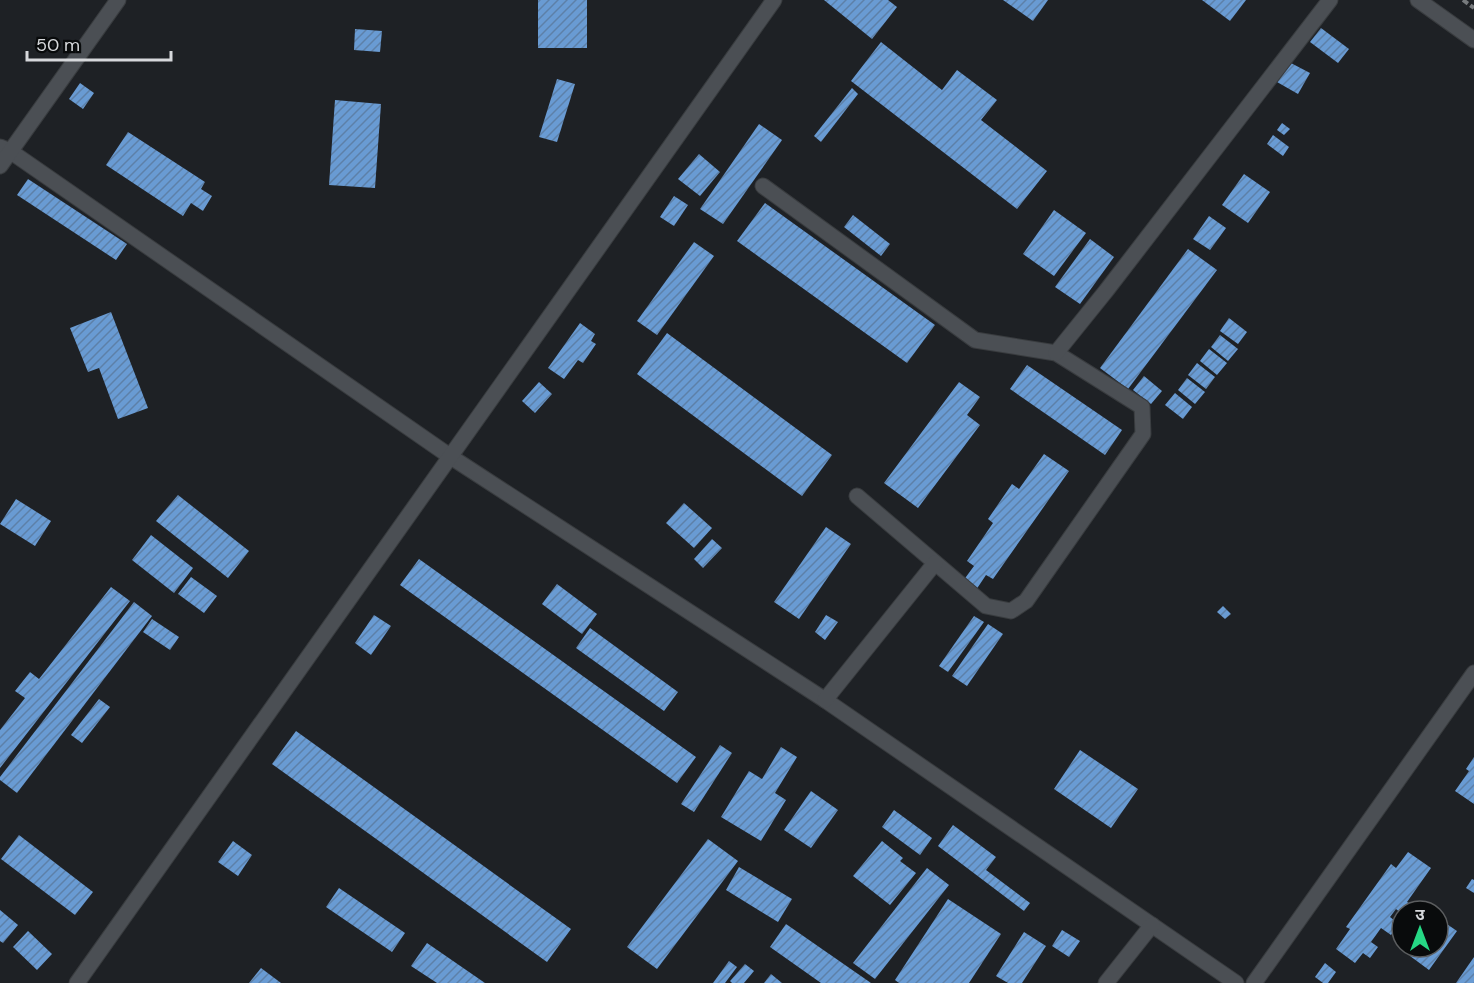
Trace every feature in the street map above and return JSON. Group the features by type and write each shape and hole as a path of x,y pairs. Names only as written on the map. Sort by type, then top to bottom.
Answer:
{"street":[{"path":"0,166 5,149 118,0"},
{"path":"77,983 774,0"},
{"path":"1056,353 1330,0"},
{"path":"1418,0 1474,40"},
{"path":"5,149 451,457 825,700 1152,925 1228,981"},
{"path":"763,186 975,340 1056,353 1142,407 1143,434 1026,601 1011,611 986,606 857,496"},
{"path":"825,700 935,563"},
{"path":"1254,983 1474,673"},
{"path":"1106,983 1152,925"}],"path":[{"path":"1462,0 1474,8"}],"building":[{"path":"538,0 587,0 587,48 538,48"},
{"path":"824,0 888,0 897,7 872,39"},
{"path":"1003,0 1048,0 1033,21"},
{"path":"1202,0 1246,0 1230,21"},
{"path":"1321,28 1349,49 1338,63 1310,42"},
{"path":"355,29 382,31 380,52 354,50"},
{"path":"881,42 942,90 957,70 997,100 981,120 1047,171 1017,209 851,81"},
{"path":"1289,62 1310,73 1298,94 1277,82"},
{"path":"557,79 575,84 557,142 539,137"},
{"path":"80,83 94,93 83,109 69,99"},
{"path":"852,88 858,94 821,142 814,136"},
{"path":"335,100 381,104 375,188 329,185"},
{"path":"1282,123 1290,129 1284,135 1277,130"},
{"path":"759,124 782,140 723,224 700,209"},
{"path":"128,132 205,182 201,189 212,196 203,211 191,203 183,216 106,165"},
{"path":"1273,135 1289,147 1283,156 1267,144"},
{"path":"699,154 720,172 700,196 678,179"},
{"path":"1244,174 1270,192 1248,223 1222,205"},
{"path":"28,179 127,244 116,260 17,195"},
{"path":"674,196 688,205 674,226 660,217"},
{"path":"765,203 935,325 907,363 737,241"},
{"path":"1054,210 1086,233 1054,276 1023,254"},
{"path":"853,215 890,244 881,256 844,227"},
{"path":"1209,216 1226,228 1210,250 1193,239"},
{"path":"1090,239 1114,257 1080,304 1055,287"},
{"path":"694,242 714,256 657,335 637,321"},
{"path":"1188,249 1217,270 1128,389 1100,368"},
{"path":"111,312 148,408 118,419 99,368 88,372 70,328"},
{"path":"1229,318 1247,332 1238,344 1220,331"},
{"path":"580,323 595,334 591,341 596,344 583,363 578,360 564,379 548,368"},
{"path":"667,333 832,455 802,496 637,374"},
{"path":"1220,335 1238,349 1228,361 1211,347"},
{"path":"1209,349 1227,363 1217,375 1200,361"},
{"path":"1197,363 1215,377 1206,389 1188,375"},
{"path":"1027,365 1122,430 1105,455 1010,389"},
{"path":"1144,376 1162,391 1151,404 1133,390"},
{"path":"1187,378 1205,392 1195,404 1178,390"},
{"path":"539,382 552,394 535,413 522,401"},
{"path":"959,382 980,397 967,415 980,425 918,508 884,483"},
{"path":"1175,393 1192,407 1183,419 1165,405"},
{"path":"1044,454 1069,471 993,579 986,575 976,590 963,581 974,566 967,561 993,523 988,519 1012,484 1019,489"},
{"path":"178,495 249,551 228,578 156,521"},
{"path":"16,499 51,521 35,546 0,524"},
{"path":"684,503 712,528 694,548 666,523"},
{"path":"826,527 851,544 799,619 774,602"},
{"path":"151,535 193,568 174,593 132,560"},
{"path":"712,539 722,548 703,568 694,559"},
{"path":"419,559 696,757 677,783 400,585"},
{"path":"191,577 217,596 204,613 178,594"},
{"path":"557,584 597,614 582,634 542,604"},
{"path":"111,587 130,601 0,768 0,730 25,698 15,691 30,672 39,679"},
{"path":"134,602 152,616 17,793 0,780 0,777"},
{"path":"1223,606 1231,614 1225,619 1217,612"},
{"path":"374,615 391,626 371,655 355,643"},
{"path":"826,615 838,622 825,640 815,632"},
{"path":"974,616 984,622 948,672 939,666"},
{"path":"152,619 179,637 170,650 143,632"},
{"path":"988,624 1003,634 967,686 952,676"},
{"path":"590,628 678,692 664,711 576,648"},
{"path":"99,699 110,707 82,743 71,735"},
{"path":"296,731 571,929 547,962 272,764"},
{"path":"720,745 732,753 694,812 681,804"},
{"path":"781,747 797,757 775,793 786,800 761,841 721,817 749,771 762,779"},
{"path":"1080,750 1138,789 1111,828 1054,789"},
{"path":"1474,757 1474,804 1455,791 1469,771 1466,769"},
{"path":"811,791 838,810 811,848 784,830"},
{"path":"894,810 932,838 920,855 882,827"},
{"path":"953,825 996,857 986,870 1030,903 1024,911 938,846"},
{"path":"19,835 93,892 75,915 1,859"},
{"path":"708,839 738,861 657,969 627,947"},
{"path":"233,841 252,855 238,876 218,862"},
{"path":"882,841 903,858 900,861 916,873 890,905 853,876"},
{"path":"1408,852 1431,868 1409,899 1390,899 1390,934 1381,928 1371,942 1378,947 1370,958 1363,953 1355,963 1336,949 1350,929 1346,927 1391,864 1396,868"},
{"path":"739,867 792,899 778,922 726,890"},
{"path":"927,868 949,885 875,979 853,963"},
{"path":"1472,879 1474,880 1474,893 1466,888"},
{"path":"339,888 405,933 392,952 326,907"},
{"path":"948,899 1001,934 969,983 899,983 895,980"},
{"path":"0,910 18,925 3,943 0,941"},
{"path":"786,924 871,983 821,983 770,947"},
{"path":"1450,926 1457,931 1450,941"},
{"path":"1062,930 1080,941 1069,957 1052,946"},
{"path":"28,931 52,954 37,970 13,947"},
{"path":"1024,932 1046,946 1022,983 1008,983 996,976"},
{"path":"427,943 485,983 437,983 411,966"},
{"path":"1474,957 1474,983 1456,983"},
{"path":"1414,959 1437,959 1429,970"},
{"path":"729,961 737,967 725,983 713,983"},
{"path":"1325,963 1336,972 1328,983 1323,983 1315,977"},
{"path":"745,964 754,971 744,983 732,983 730,981"},
{"path":"261,968 281,983 249,983"},
{"path":"771,974 782,983 764,983"}]}
